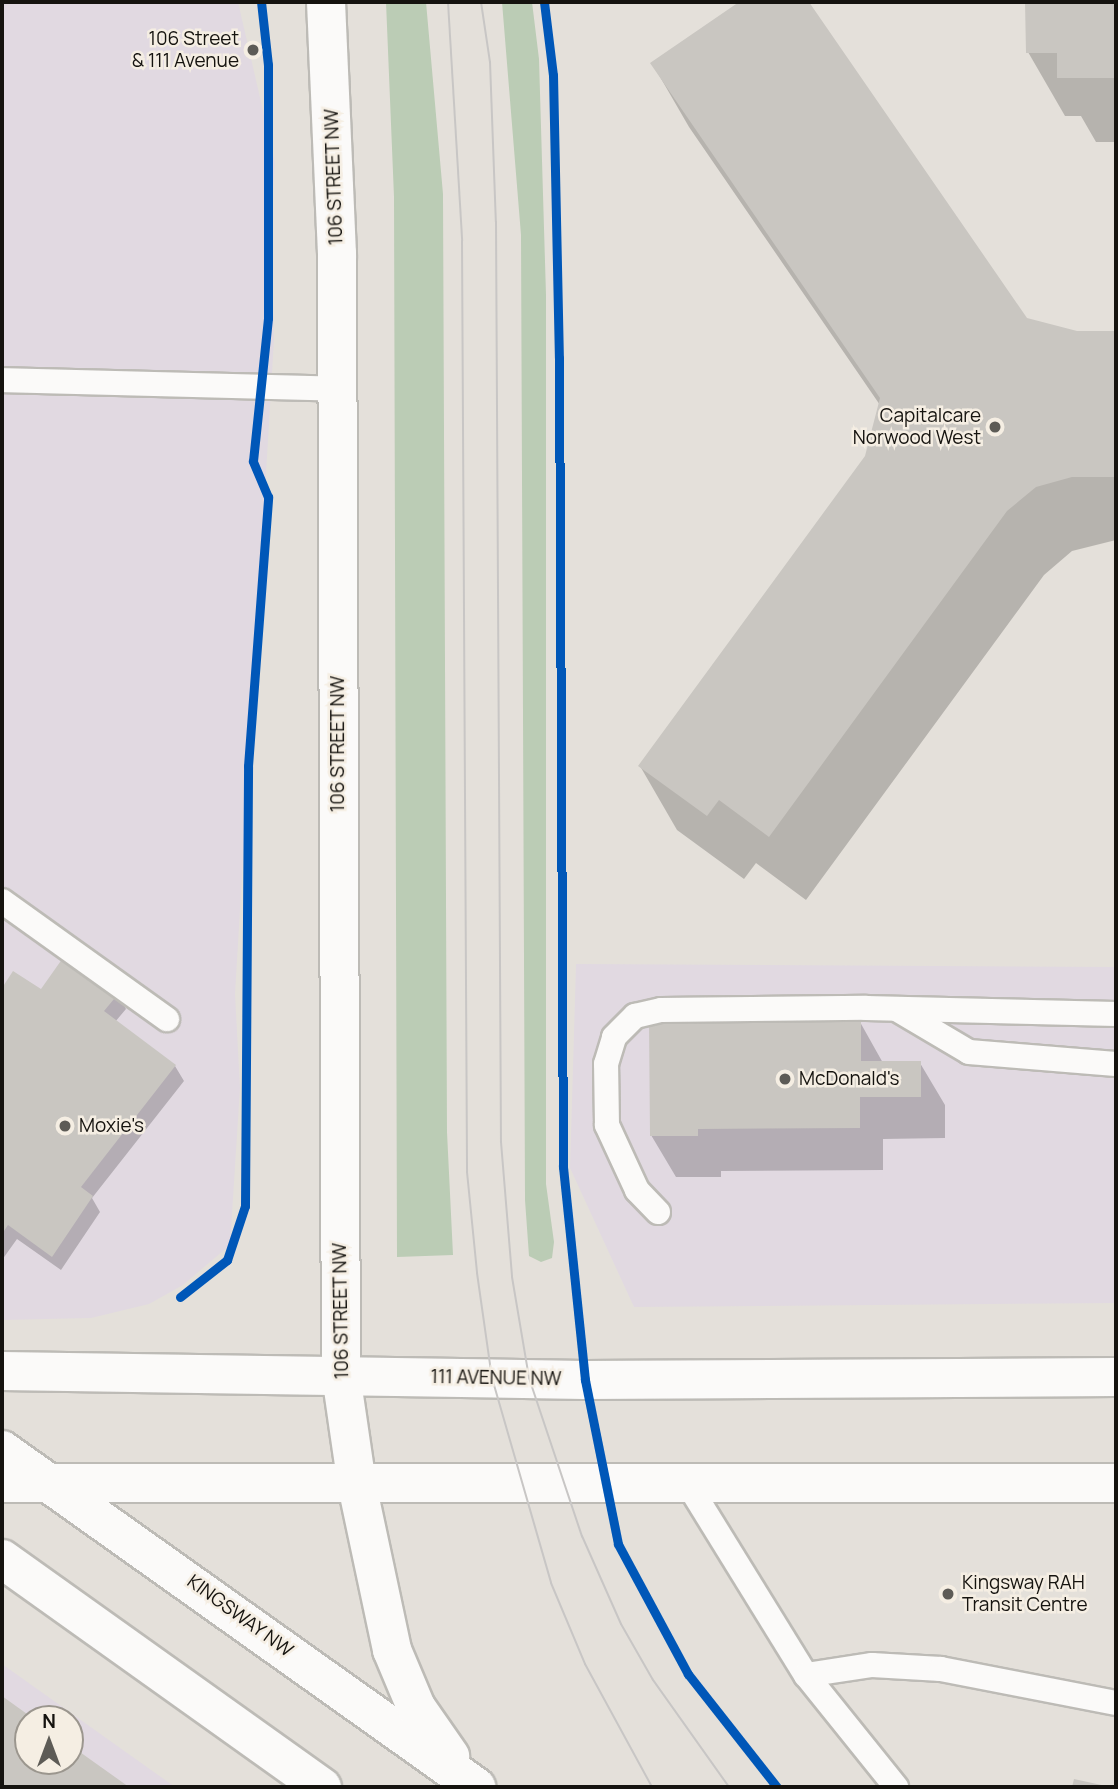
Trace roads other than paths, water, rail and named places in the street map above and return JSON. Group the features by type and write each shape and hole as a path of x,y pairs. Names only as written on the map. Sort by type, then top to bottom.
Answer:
{"main road":[{"name":"106 STREET NW","path":"326,2 337,240 341,1375 357,1485 392,1650 430,1729 444,1751 482,1787"},
{"name":"111 AVENUE NW","path":"2,1371 585,1380 1116,1377"},
{"name":"KINGSWAY NW","path":"2,1450 476,1787"},
{"path":"2,1483 357,1485 686,1480 1116,1483"},
{"path":"2,1559 322,1787"}],"lane":[{"path":"2,380 337,389"},
{"path":"2,901 167,1019"},
{"path":"658,1212 637,1190 607,1125 606,1064 614,1037 635,1016 661,1010 896,1009 1116,1014"},
{"path":"896,1009 969,1052 1116,1064"},
{"path":"686,1480 806,1675 896,1787"},
{"path":"806,1675 872,1665 941,1669 1116,1703"}],"tram line":[{"path":"448,2 462,241 467,1172 477,1273 492,1378 551,1583 585,1664 652,1787"},
{"path":"481,2 490,62 496,222 501,1142 512,1277 529,1378 582,1536 621,1624 653,1680 729,1787"}],"place":[{"name":"106 Street & 111 Avenue","path":"253,50"},
{"name":"Capitalcare Norwood West","path":"995,427"},
{"name":"McDonald's","path":"785,1079"},
{"name":"Moxie's","path":"65,1126"},
{"name":"Kingsway RAH Transit Centre","path":"948,1594"}]}
